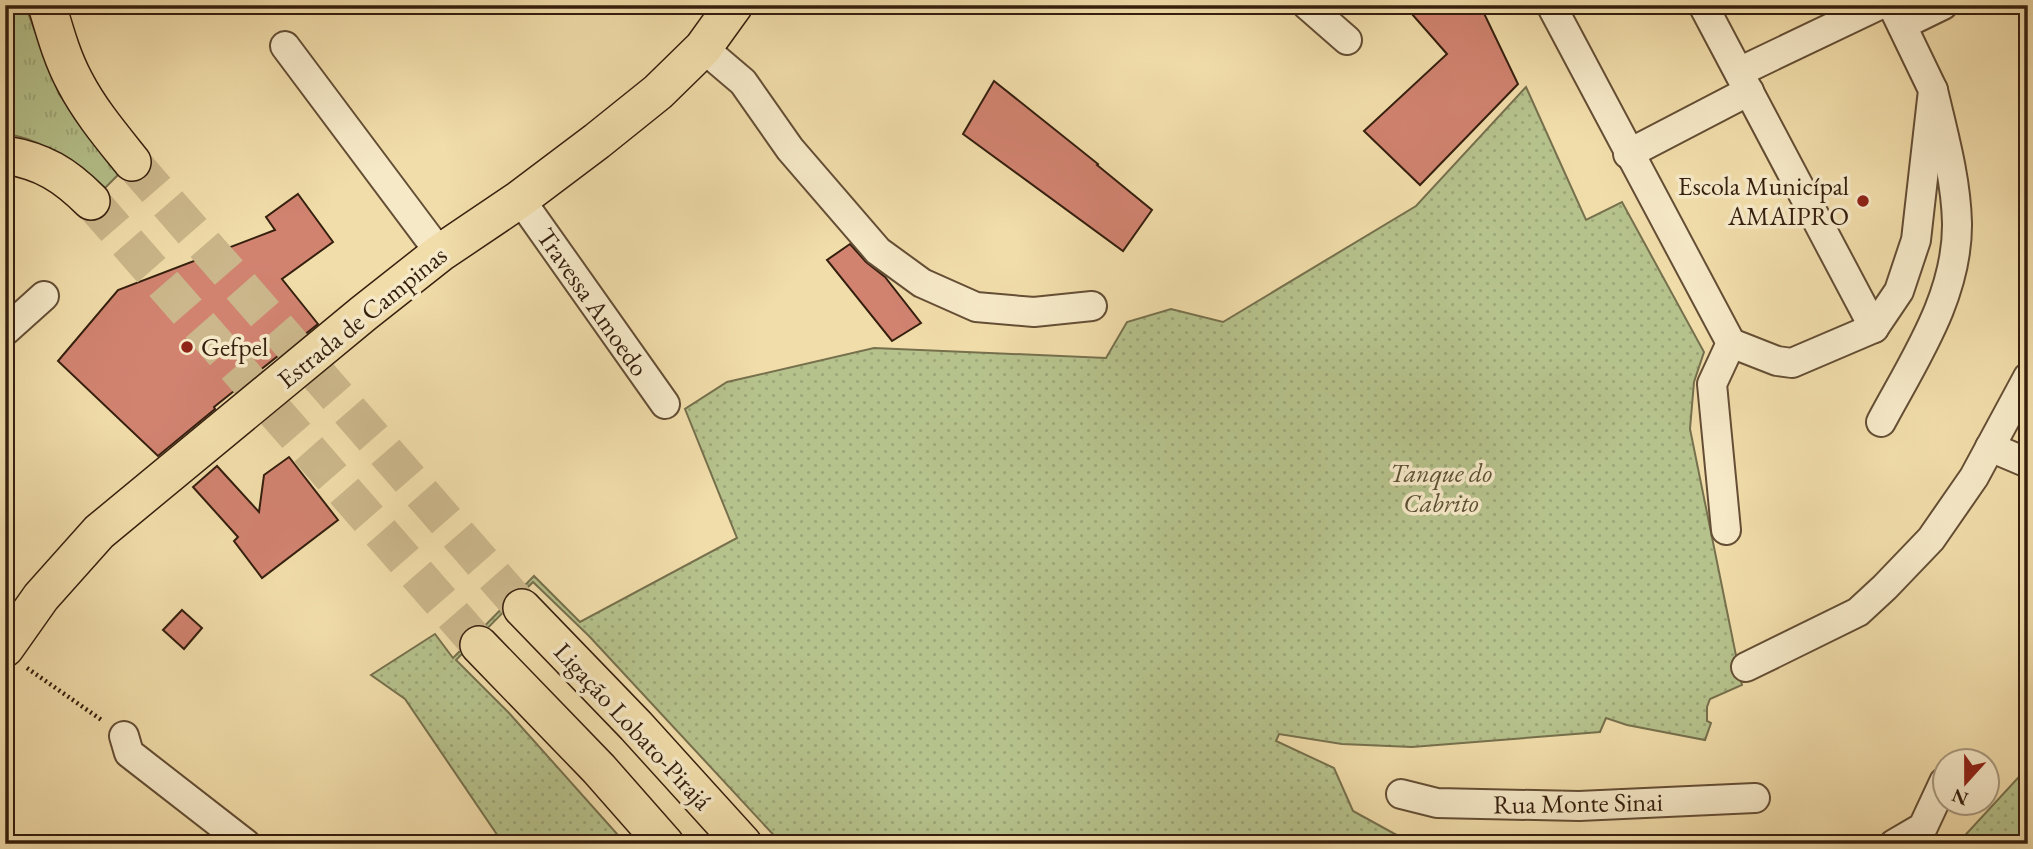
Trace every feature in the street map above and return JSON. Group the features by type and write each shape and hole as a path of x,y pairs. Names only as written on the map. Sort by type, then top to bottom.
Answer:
{"main road":[{"path":"47,5 59,47 76,85 132,162"},
{"name":"Estrada de Campinas","path":"15,641 41,597 99,532 440,253 520,199 658,92 703,48 734,5"},
{"path":"5,155 58,172 91,201"},
{"name":"Ligação Lobato-Pirajá","path":"522,608 636,726 743,844"},
{"name":"Ligação Lobato-Pirajá","path":"479,645 599,769 665,844"}],"street":[{"path":"1307,5 1347,40"},
{"path":"1551,5 1628,155 1731,344 1777,361 1792,363 1874,328 1899,291 1916,240 1933,90"},
{"path":"1703,5 1874,328"},
{"path":"1628,155 1744,81 1879,5"},
{"path":"1881,422 1933,325 1951,276 1957,224 1952,176 1933,90 1897,15 1943,5"},
{"path":"285,46 440,253"},
{"path":"703,48 743,82 790,149 878,251 922,283 976,307 1034,312 1092,306"},
{"name":"Travessa Amoedo","path":"520,199 665,404"},
{"path":"5,331 44,296"},
{"path":"1727,530 1712,384 1731,344"},
{"path":"1746,667 1858,612 1931,539 1974,477 2028,377"},
{"path":"1990,447 2028,463"},
{"path":"124,736 129,753 247,844"},
{"name":"Rua Monte Sinai","path":"1401,794 1437,803 1580,806 1755,798"},
{"path":"1894,844 1923,827 1932,808"}],"path":[{"path":"15,641 124,736"}],"green space":[{"path":"5,5 25,5 59,94 119,174 103,190 46,147 5,134"},
{"name":"Tanque do Cabrito","path":"1526,87 1586,220 1622,202 1704,352 1694,382 1690,429 1742,685 1710,699 1707,721 1711,723 1705,740 1627,725 1606,718 1600,732 1412,747 1342,744 1279,734 1276,741 1334,768 1353,811 1413,844 782,844 589,636 533,582 456,660 509,713 626,844 507,844 498,836 405,699 371,675 435,634 453,658 534,576 580,622 737,538 685,409 727,382 874,348 1106,358 1127,322 1171,309 1223,322 1416,206"},
{"path":"2028,767 2028,844 1957,844 1981,818 2002,818 2002,795"}],"building":[{"path":"1404,5 1480,5 1518,84 1420,185 1364,131 1447,54"},
{"path":"994,81 1152,210 1123,251 963,134"},
{"name":"Gefpel","path":"298,194 333,242 282,279 318,324 214,407 215,409 158,456 58,361 118,290 275,230 266,217"},
{"path":"850,244 866,262 885,277 921,323 892,341 827,260"},
{"path":"289,457 338,520 262,578 234,541 238,537 193,487 217,466 259,512 264,475"},
{"path":"182,610 202,628 184,649 163,630"}],"tunnel":[{"path":"132,162 522,608"},
{"path":"91,201 479,645"}],"place":[{"name":"Escola Municípal AMAIPRO","path":"1863,201"},
{"name":"Gefpel","path":"187,347"}]}
